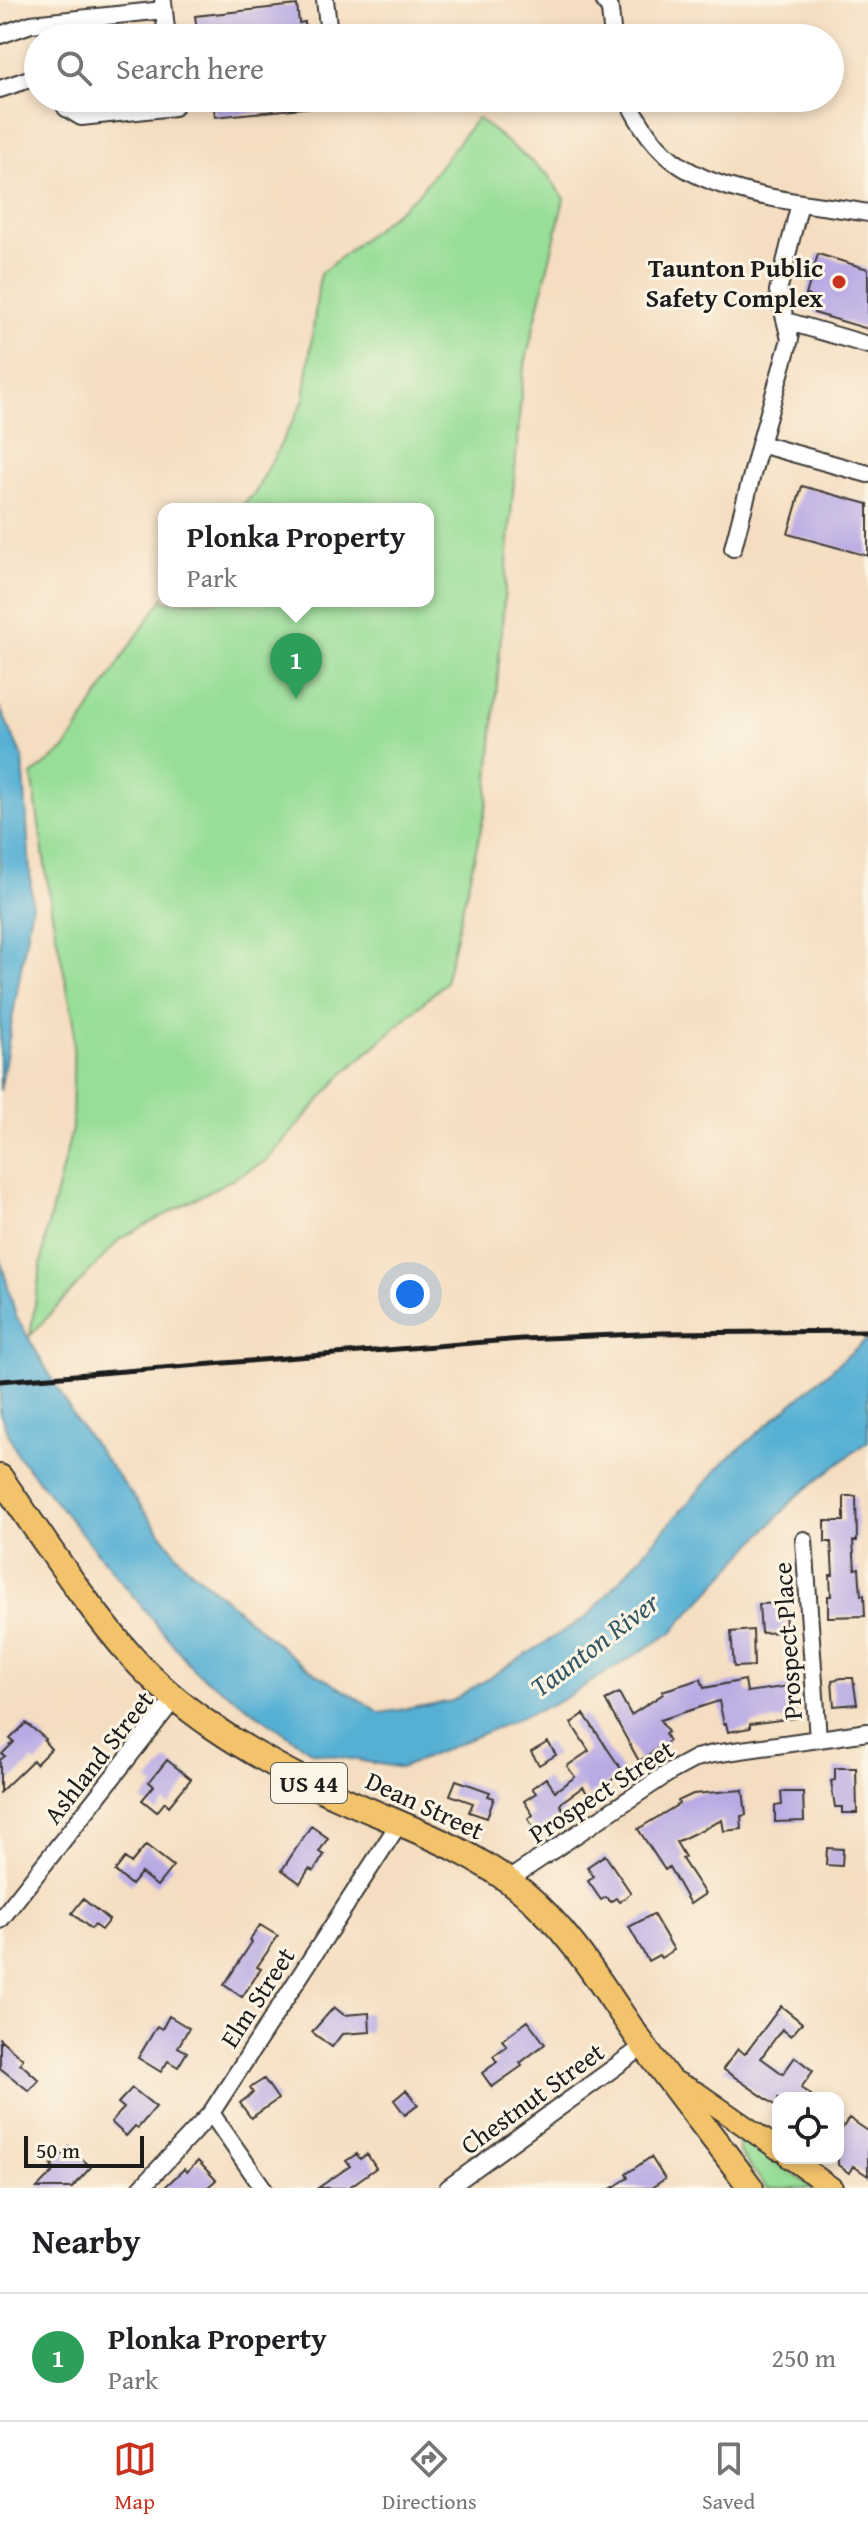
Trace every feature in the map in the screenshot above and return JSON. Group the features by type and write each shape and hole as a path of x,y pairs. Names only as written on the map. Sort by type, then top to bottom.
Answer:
{"highway":[{"name":"Dean Street","path":"0,1477 117,1639 175,1698 228,1736 310,1784 467,1854 508,1880 556,1925 668,2078"},
{"name":"US 44","path":"668,2078 751,2188"}],"main road":[{"path":"668,2078 699,2094 772,2145"},
{"path":"798,2164 832,2188"}],"street":[{"path":"325,0 328,24"},
{"path":"609,3 611,24"},
{"path":"31,24 163,5"},
{"path":"0,35 24,26"},
{"path":"0,89 24,81"},
{"path":"73,112 81,117 128,112"},
{"path":"635,112 651,138 679,165 712,180 800,203 868,213"},
{"path":"733,548 790,339 778,291 800,203"},
{"path":"786,321 868,345"},
{"path":"760,444 868,474"},
{"name":"Prospect Place","path":"804,1540 818,1739"},
{"name":"Ashland Street","path":"0,1920 175,1698"},
{"name":"Prospect Street","path":"508,1880 687,1762 713,1754 868,1732"},
{"name":"Elm Street","path":"141,2188 211,2113 400,1822"},
{"name":"Chestnut Street","path":"448,2188 644,2046"},
{"path":"211,2113 263,2188"}],"green space":[{"path":"477,118 548,175 564,199 523,373 487,803 445,983 343,1074 266,1161 120,1239 30,1336 46,1234 72,1129 74,1021 52,914 32,775 66,748 158,606 434,607 434,503 244,503 255,493 304,400 320,274 418,194"},
{"path":"739,2141 747,2141 772,2159 772,2164 779,2164 813,2188 767,2188 739,2152"}],"water":[{"path":"0,708 23,758 32,904 0,1091"},
{"name":"Taunton River","path":"0,1257 16,1316 77,1422 185,1565 301,1664 381,1713 452,1701 589,1615 723,1463 868,1338 868,1441 796,1497 671,1633 558,1702 401,1768 312,1752 195,1671 18,1456 0,1414"}],"building":[{"path":"297,5 299,23 305,24 196,24 195,16"},
{"path":"214,112 264,112 215,117"},
{"name":"Taunton Public Safety Complex","path":"818,254 868,269 868,329 814,313 818,299 806,295"},
{"path":"802,486 868,504 868,556 788,534"},
{"path":"844,1496 856,1496 855,1569 859,1568 865,1616 828,1617 830,1575 833,1575 831,1542 825,1542 825,1521 844,1521"},
{"path":"785,1603 786,1632 761,1633 759,1604"},
{"path":"753,1630 754,1666 734,1667 731,1632"},
{"path":"853,1678 857,1704 834,1706 832,1680"},
{"path":"701,1679 704,1688 745,1680 747,1692 789,1686 796,1718 750,1724 750,1728 728,1732 719,1701 660,1720 668,1732 665,1734 669,1741 639,1761 605,1700 619,1693 631,1715 663,1694 662,1691"},
{"path":"584,1714 623,1772 589,1796 583,1787 560,1805 565,1812 536,1831 528,1819 533,1815 524,1801 536,1793 532,1788 546,1778 555,1791 575,1777 567,1766 589,1751 571,1723"},
{"path":"26,1723 46,1739 44,1741 51,1749 36,1764 33,1760 0,1792 0,1760 5,1756 2,1754 14,1742 10,1739"},
{"path":"548,1742 556,1755 539,1765 531,1752"},
{"path":"167,1760 191,1779 169,1806 165,1802 157,1812 142,1800 154,1786 149,1782"},
{"path":"835,1768 856,1768 857,1813 842,1813 842,1807 835,1807 831,1781 835,1780"},
{"path":"456,1780 490,1792 488,1796 494,1798 487,1818 469,1812 473,1803 450,1795"},
{"path":"743,1790 746,1815 741,1816 742,1829 724,1831 722,1820 676,1842 685,1857 682,1859 705,1894 690,1904 669,1867 665,1870 638,1829 693,1794"},
{"path":"781,1792 803,1792 804,1821 775,1822 775,1806 782,1805"},
{"path":"311,1826 328,1838 319,1852 324,1855 314,1871 309,1869 300,1883 282,1870"},
{"path":"146,1845 173,1866 157,1886 141,1873 131,1885 115,1871 125,1858 131,1863"},
{"path":"827,1848 843,1849 842,1866 826,1865"},
{"path":"605,1855 631,1893 619,1902 616,1898 610,1902 606,1897 601,1900 588,1881 594,1877 587,1867"},
{"path":"83,1899 109,1920 101,1930 94,1925 91,1929 72,1913"},
{"path":"653,1914 674,1950 648,1961 629,1927"},
{"path":"260,1925 278,1936 242,1997 224,1985"},
{"path":"781,2006 802,2023 791,2036 782,2029 761,2058 783,2074 795,2057 813,2071 801,2088 807,2092 772,2092 772,2103 723,2069 738,2049 745,2054"},
{"path":"334,2007 344,2015 369,2013 370,2032 342,2034 332,2047 312,2032"},
{"path":"169,2016 189,2028 178,2047 187,2052 178,2067 168,2061 161,2072 138,2058 157,2026 162,2029"},
{"path":"528,2021 545,2044 520,2063 522,2066 492,2087 482,2073 497,2062 493,2056 507,2046 502,2040"},
{"path":"0,2039 23,2059 20,2063 39,2080 29,2091 0,2068"},
{"path":"264,2079 278,2099 251,2118 240,2103 253,2093 250,2088"},
{"path":"132,2088 156,2107 138,2128 135,2126 126,2136 111,2122 124,2108 118,2103"},
{"path":"406,2090 418,2105 405,2115 394,2100"},
{"path":"849,2118 868,2131 868,2176 853,2166 849,2173 838,2165 844,2164 844,2126"},
{"path":"69,2147 91,2167 72,2188 37,2188 55,2170 51,2166"},
{"path":"357,2154 360,2159 367,2154 376,2168 348,2188 318,2188 350,2166 346,2161"},
{"path":"651,2157 665,2179 651,2188 612,2188 628,2178 626,2174"},
{"path":"198,2161 216,2180 207,2188 164,2188 184,2169 187,2172"}],"railway":[{"path":"0,1381 522,1339 662,1333 868,1331"}],"place":[{"name":"Taunton Public Safety Complex","path":"839,282"},
{"name":"Plonka Property","path":"296,699"}]}
